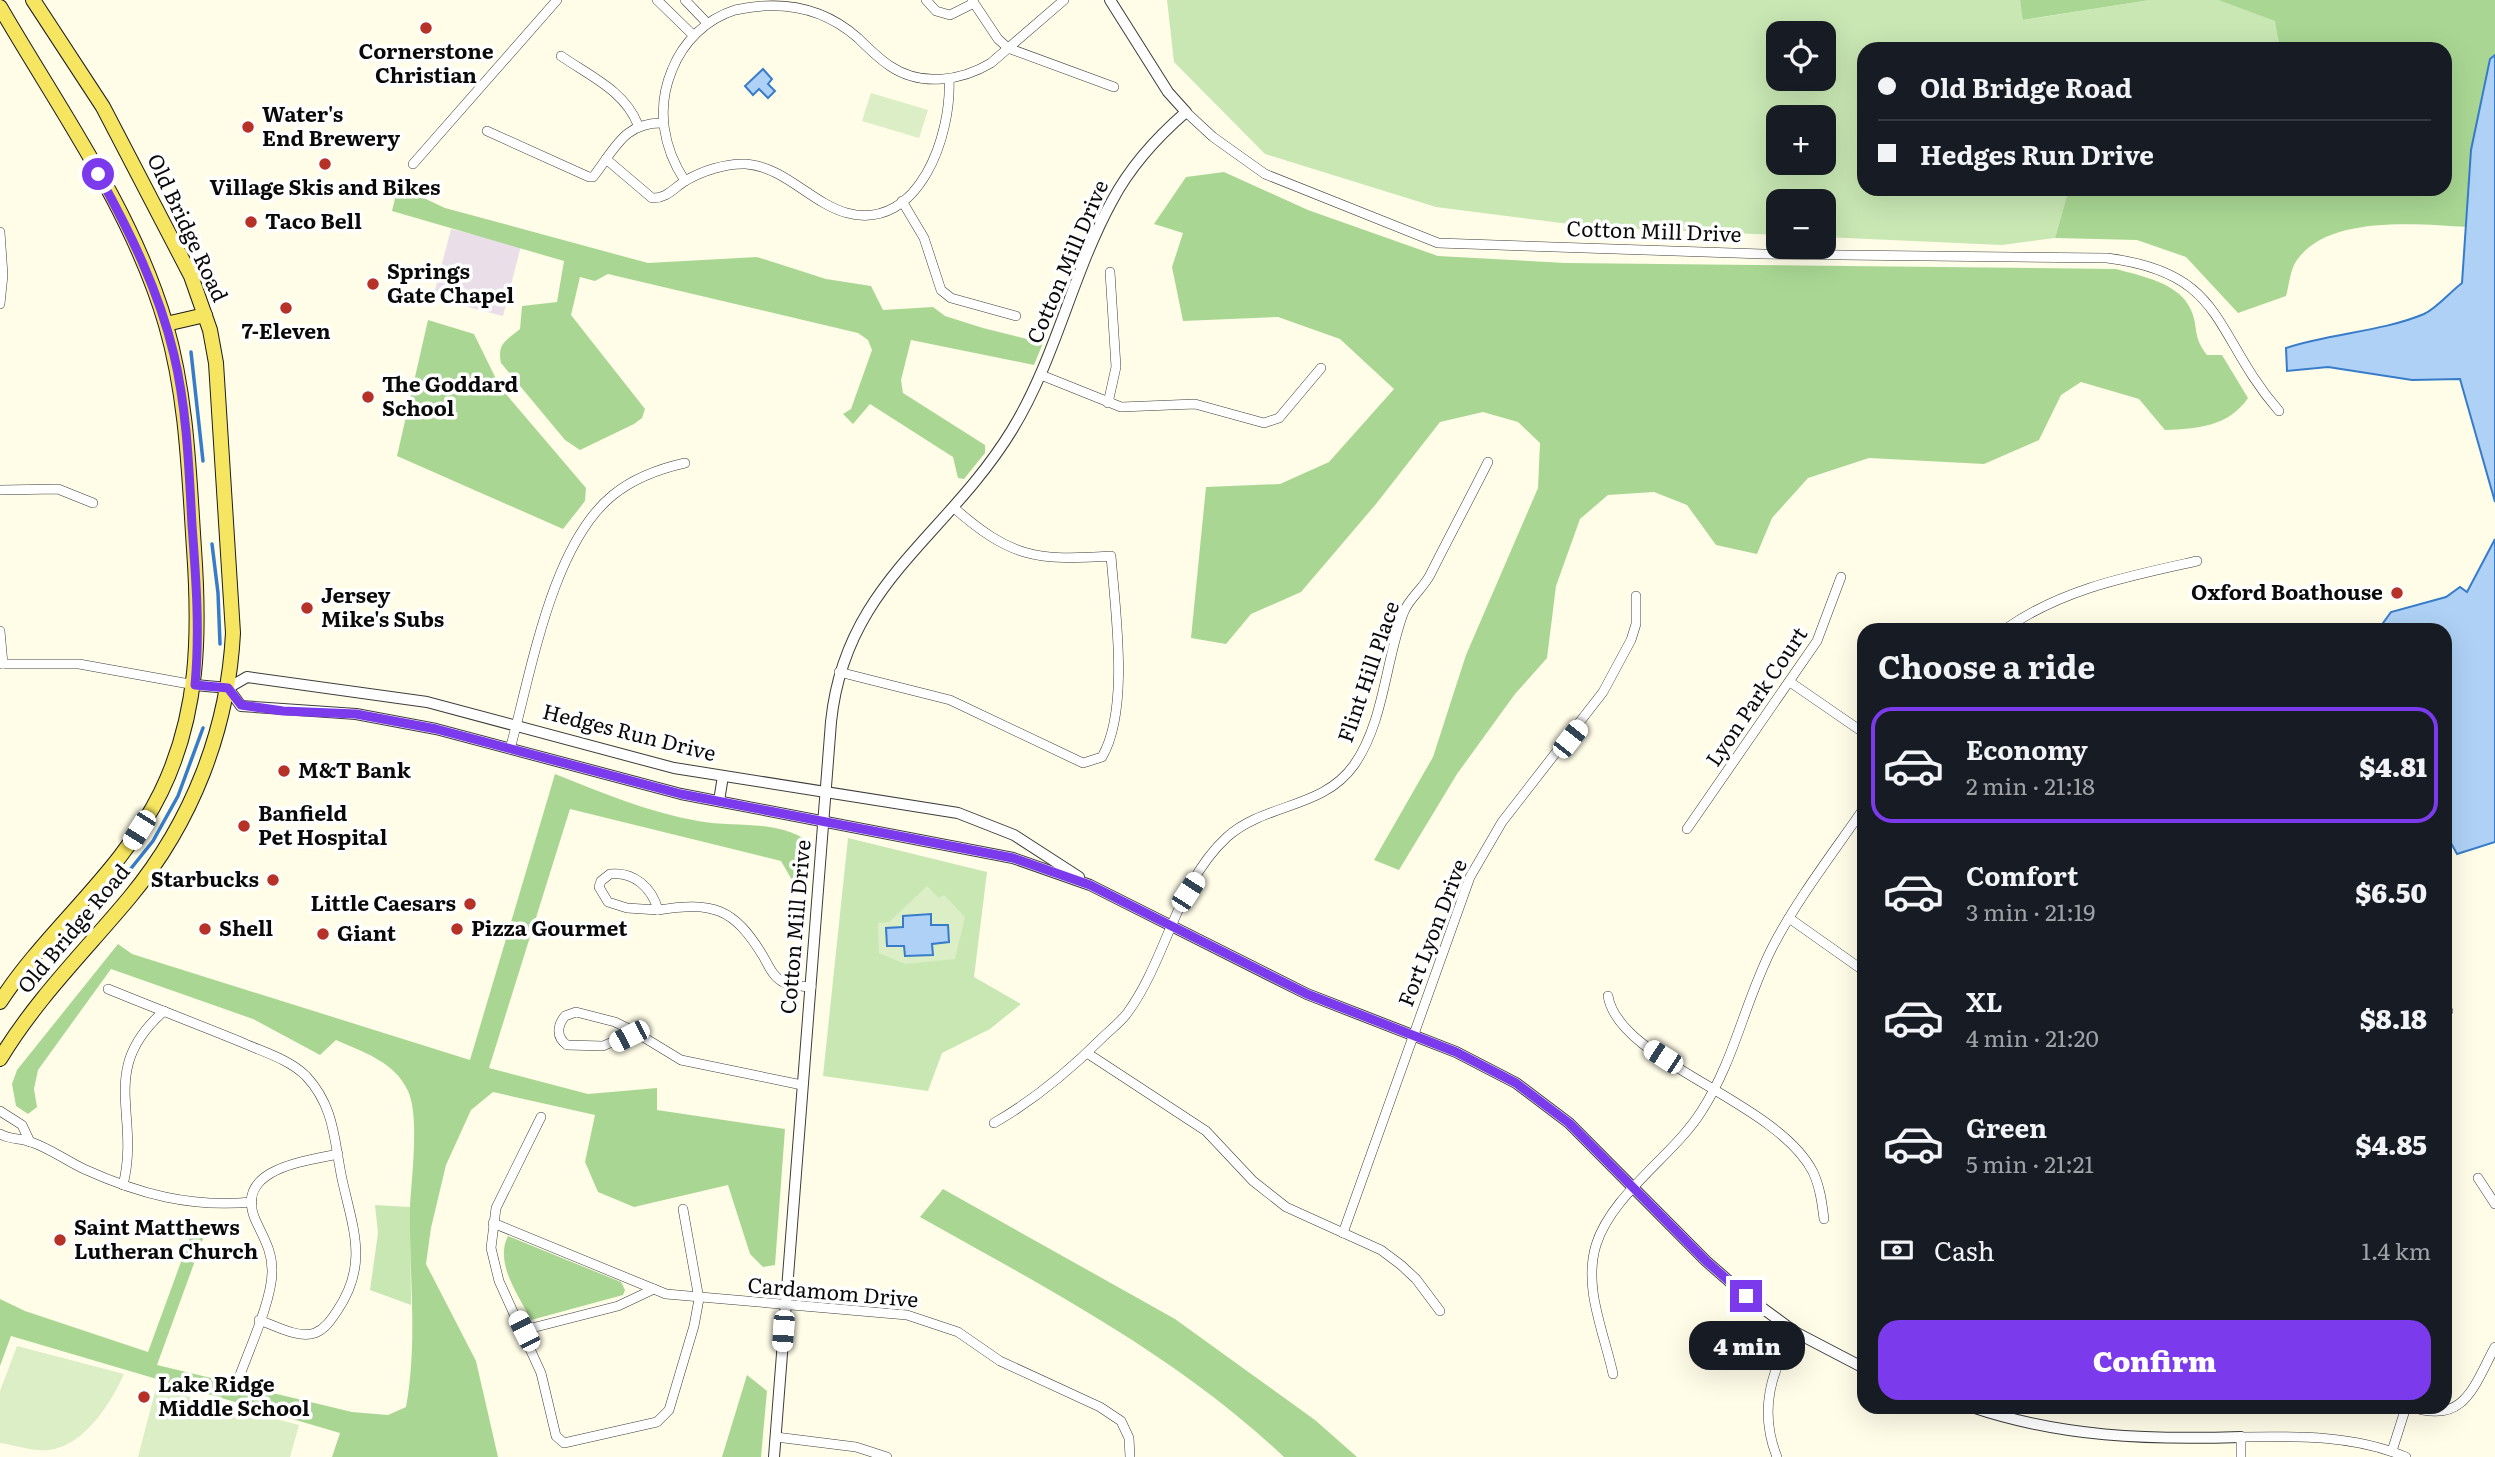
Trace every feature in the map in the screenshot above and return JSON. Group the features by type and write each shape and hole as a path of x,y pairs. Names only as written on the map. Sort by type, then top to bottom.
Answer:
{"main road":[{"name":"Old Bridge Road","path":"0,1059 29,1015 130,898 163,852 200,780 216,737 228,688 233,633 216,363 205,315 191,276 127,151 70,54 33,0"},
{"name":"Old Bridge Road","path":"0,7 120,214 143,263 166,324 180,385 198,622 195,685 174,759 148,816 109,872 16,979 0,1002"},
{"path":"166,324 205,315"}],"street":[{"path":"413,164 557,0"},
{"path":"657,0 693,36"},
{"path":"685,0 707,23"},
{"path":"926,0 936,11 950,15 973,2 998,39 1008,48 1114,87"},
{"path":"685,181 668,147 663,123 663,106 671,71 693,36 707,23 727,12 751,5 785,1 834,21 891,67 917,76 948,79 977,71 1064,0"},
{"path":"1110,0 1168,92 1186,112"},
{"path":"561,56 618,93 627,103 638,125"},
{"path":"606,159 652,198 664,196 685,181 710,170 743,164 772,170 845,212 871,214 902,201 922,180 940,148 949,110 948,79"},
{"name":"Cotton Mill Drive","path":"775,1457 833,702 839,672 855,631 869,605 953,507 1008,436 1041,375 1110,203 1137,162 1186,112 1213,137 1265,174 1438,243 1763,254 2107,258 2156,267 2185,281 2207,301 2260,389 2279,411"},
{"path":"486,131 589,177 628,132 638,125 663,123"},
{"path":"902,201 925,237 941,290 951,298 1016,316"},
{"path":"0,232 3,275 0,303"},
{"path":"1108,403 1116,367 1111,272"},
{"path":"1041,375 1108,403 1134,409 1195,404 1264,423 1279,418 1321,368"},
{"name":"Flint Hill Place","path":"994,1123 1023,1107 1087,1053 1128,1013 1171,925 1212,854 1234,831 1262,815 1315,798 1329,790 1353,767 1363,750 1374,719 1403,613 1429,577 1488,462"},
{"path":"510,749 555,589 582,530 606,501 629,483 664,468 685,463"},
{"path":"0,489 58,489 93,503"},
{"path":"839,672 950,700 1083,763 1097,761 1102,757 1112,724 1117,690 1118,643 1111,556 1058,559 1028,555 989,537 953,507"},
{"path":"2016,623 2037,610 2084,589 2197,561"},
{"name":"Lyon Park Court","path":"1687,829 1822,632 1841,577"},
{"name":"Fort Lyon Drive","path":"1343,1233 1470,877 1502,822 1603,692 1631,640 1636,624 1636,596"},
{"path":"0,631 1,664"},
{"name":"Hedges Run Drive","path":"1,664 79,664 195,685 228,688 247,677 426,702 517,724 647,762 723,776 932,806 985,821 1014,835 1090,885"},
{"path":"1790,682 1857,728"},
{"name":"Hedges Run Drive","path":"228,688 241,705 373,716 510,749 642,786 1013,858 1090,885 1307,994 1484,1065 1525,1090 1569,1123 1726,1279 1795,1332 1857,1364"},
{"path":"719,801 723,776"},
{"path":"1613,1374 1591,1289 1591,1270 1604,1227 1692,1126 1715,1088 1740,1034 1760,975 1788,918 1857,818"},
{"path":"659,910 655,898 639,881 616,873 601,881 600,892 608,902 627,908 659,910 697,905 723,912 745,927 776,976 790,985 811,987"},
{"path":"1788,918 1857,966"},
{"path":"108,989 291,1063 304,1074 329,1111 357,1241 353,1275 342,1304 324,1328 308,1335 259,1320"},
{"path":"1608,996 1614,1015 1628,1033 1766,1122 1804,1158 1817,1182 1824,1219"},
{"path":"123,1185 129,1152 123,1099 127,1066 140,1037 164,1011"},
{"path":"635,1032 617,1042 589,1048 567,1045 559,1036 558,1030 565,1016 576,1012 615,1022 635,1032 681,1060 802,1084"},
{"path":"1087,1053 1206,1130 1253,1181 1286,1207 1381,1250 1401,1265 1440,1311"},
{"path":"0,1111 22,1125 30,1142"},
{"path":"541,1117 496,1208 493,1223 494,1265 541,1373 556,1436 570,1444 656,1422 668,1409 694,1326 699,1299 683,1209"},
{"path":"0,1135 13,1141 30,1142 123,1185 191,1203 252,1202"},
{"path":"237,1383 272,1285 271,1255 255,1219 252,1202 257,1188 271,1172 281,1167 338,1154"},
{"path":"2478,1178 2495,1204"},
{"name":"Cardamom Drive","path":"493,1223 654,1289 699,1299 907,1314 945,1325 1000,1361 1100,1407 1121,1421 1129,1438 1130,1457"},
{"path":"524,1331 618,1306 654,1289"},
{"path":"1777,1457 1768,1426 1767,1402 1778,1363 1795,1332"},
{"path":"2452,1409 2472,1391 2495,1347"},
{"path":"1994,1414 2029,1425 2109,1437 2331,1439 2392,1451 2406,1457"},
{"path":"2392,1451 2404,1414"},
{"path":"776,1437 856,1447 887,1457"},
{"path":"2241,1437 2241,1457"}],"shaded area":[{"path":"451,229 521,246 503,316 433,298"}],"green space":[{"path":"1167,0 2020,0 2024,20 2150,0 2218,0 2276,21 2279,42 1857,42 1857,196 2067,196 2055,238 2002,245 1836,238 1836,189 1766,189 1766,234 1593,227 1436,207 1265,154 1174,62"},
{"path":"2020,0 2150,0 2023,20"},
{"path":"2218,0 2495,0 2495,55 2490,59 2471,150 2467,227 2400,224 2351,229 2330,235 2311,246 2297,260 2286,296 2238,313 2186,257 2137,240 2055,238 2067,196 2452,196 2452,42 2279,42 2275,21"},
{"path":"871,93 928,110 919,138 862,121"},
{"path":"1224,172 1308,210 1438,256 1566,263 2116,269 2159,282 2178,293 2191,310 2202,348 2207,355 2222,355 2248,398 2232,415 2212,424 2165,430 2139,399 2081,382 2061,395 2039,440 1984,464 1869,458 1808,478 1772,518 1757,554 1716,545 1687,505 1654,492 1608,495 1580,519 1556,586 1547,658 1515,694 1457,774 1399,870 1374,860 1433,757 1466,655 1538,488 1540,443 1518,422 1483,412 1440,422 1376,504 1301,592 1251,614 1226,644 1191,638 1206,487 1280,484 1329,462 1394,389 1340,339 1278,317 1183,321 1172,267 1183,233 1154,224 1186,177"},
{"path":"398,186 445,208 648,263 757,257 826,279 871,286 883,310 933,307 945,316 1043,343 1034,365 911,340 901,380 903,393 985,445 985,453 964,479 958,478 953,457 870,404 853,424 843,414 851,409 872,350 868,340 858,333 608,274 595,281 580,277 571,315 645,409 642,418 634,424 580,450 565,440 501,363 500,356 504,343 520,329 522,306 557,302 564,261 392,211"},
{"path":"428,320 474,334 500,387 586,488 585,501 563,529 397,456"},
{"path":"555,774 661,813 712,823 768,827 795,834 808,841 804,890 792,880 781,861 570,809 489,1068 588,1094 657,1088 657,1110 785,1129 775,1265 763,1267 750,1254 728,1185 634,1207 598,1192 585,1162 595,1115 493,1092 471,1110 446,1165 431,1228 426,1264 476,1361 498,1457 332,1457 340,1433 11,1336 0,1366 0,1299 25,1311 148,1352 193,1229 204,1236 157,1365 352,1412 388,1415 406,1407 412,1358 410,1209 414,1116 408,1091 387,1065 336,1040 320,1055 253,1019 111,969 38,1070 34,1089 37,1107 28,1114 16,1106 12,1084 17,1070 118,944 132,954 470,1060"},
{"path":"848,838 987,872 974,977 1021,1004 990,1029 942,1053 928,1091 823,1076"},
{"path":"927,886 939,898 944,895 965,917 955,959 905,964 879,953 878,923 889,922"},
{"path":"943,1189 1175,1319 1315,1420 1357,1457 1284,1457 1243,1420 1155,1355 1063,1298 920,1217"},
{"path":"375,1205 410,1207 411,1305 370,1290 378,1233"},
{"path":"508,1236 621,1282 625,1290 623,1295 531,1320 506,1268 504,1246"},
{"path":"17,1346 124,1374 104,1410 74,1441 49,1450 0,1443 0,1391"},
{"path":"747,1375 767,1391 761,1457 722,1457"},
{"path":"156,1388 299,1425 290,1457 138,1457"}],"water":[{"path":"2495,55 2495,502 2460,379 2412,380 2328,367 2287,371 2286,348 2408,320 2434,308 2462,283 2471,150 2490,59"},
{"path":"763,69 772,79 768,84 775,91 768,98 759,89 753,95 745,86"},
{"path":"2495,539 2495,842 2457,854 2452,845 2452,623 2383,623 2391,612 2446,597 2460,587 2467,592"},
{"path":"931,914 931,925 948,925 949,942 932,944 933,955 905,956 904,946 887,946 886,928 903,927 903,916"}],"waterway":[{"path":"191,352 203,461"},
{"path":"212,544 220,644"},
{"path":"52,967 153,841 178,796 203,728"}],"place":[{"name":"Cornerstone Christian","path":"426,28"},
{"name":"Water's End Brewery","path":"248,127"},
{"name":"Village Skis and Bikes","path":"325,164"},
{"name":"Taco Bell","path":"251,222"},
{"name":"Springs Gate Chapel","path":"373,284"},
{"name":"7-Eleven","path":"286,308"},
{"name":"The Goddard School","path":"368,397"},
{"name":"Oxford Boathouse","path":"2397,593"},
{"name":"Jersey Mike's Subs","path":"307,608"},
{"name":"M&T Bank","path":"284,771"},
{"name":"Banfield Pet Hospital","path":"244,826"},
{"name":"Starbucks","path":"273,880"},
{"name":"Little Caesars","path":"470,904"},
{"name":"Shell","path":"205,929"},
{"name":"Pizza Gourmet","path":"457,929"},
{"name":"Giant","path":"323,934"},
{"name":"Saint Matthews Lutheran Church","path":"60,1240"},
{"name":"Lake Ridge Middle School","path":"144,1397"}],"route":[{"path":"98,174 143,263 157,297 175,358 184,420 196,582 198,651 195,685 228,688 241,705 283,711 373,716 436,729 642,786 1013,858 1090,885 1307,994 1342,1010 1456,1052 1516,1083 1569,1123 1706,1261 1746,1296"}]}
